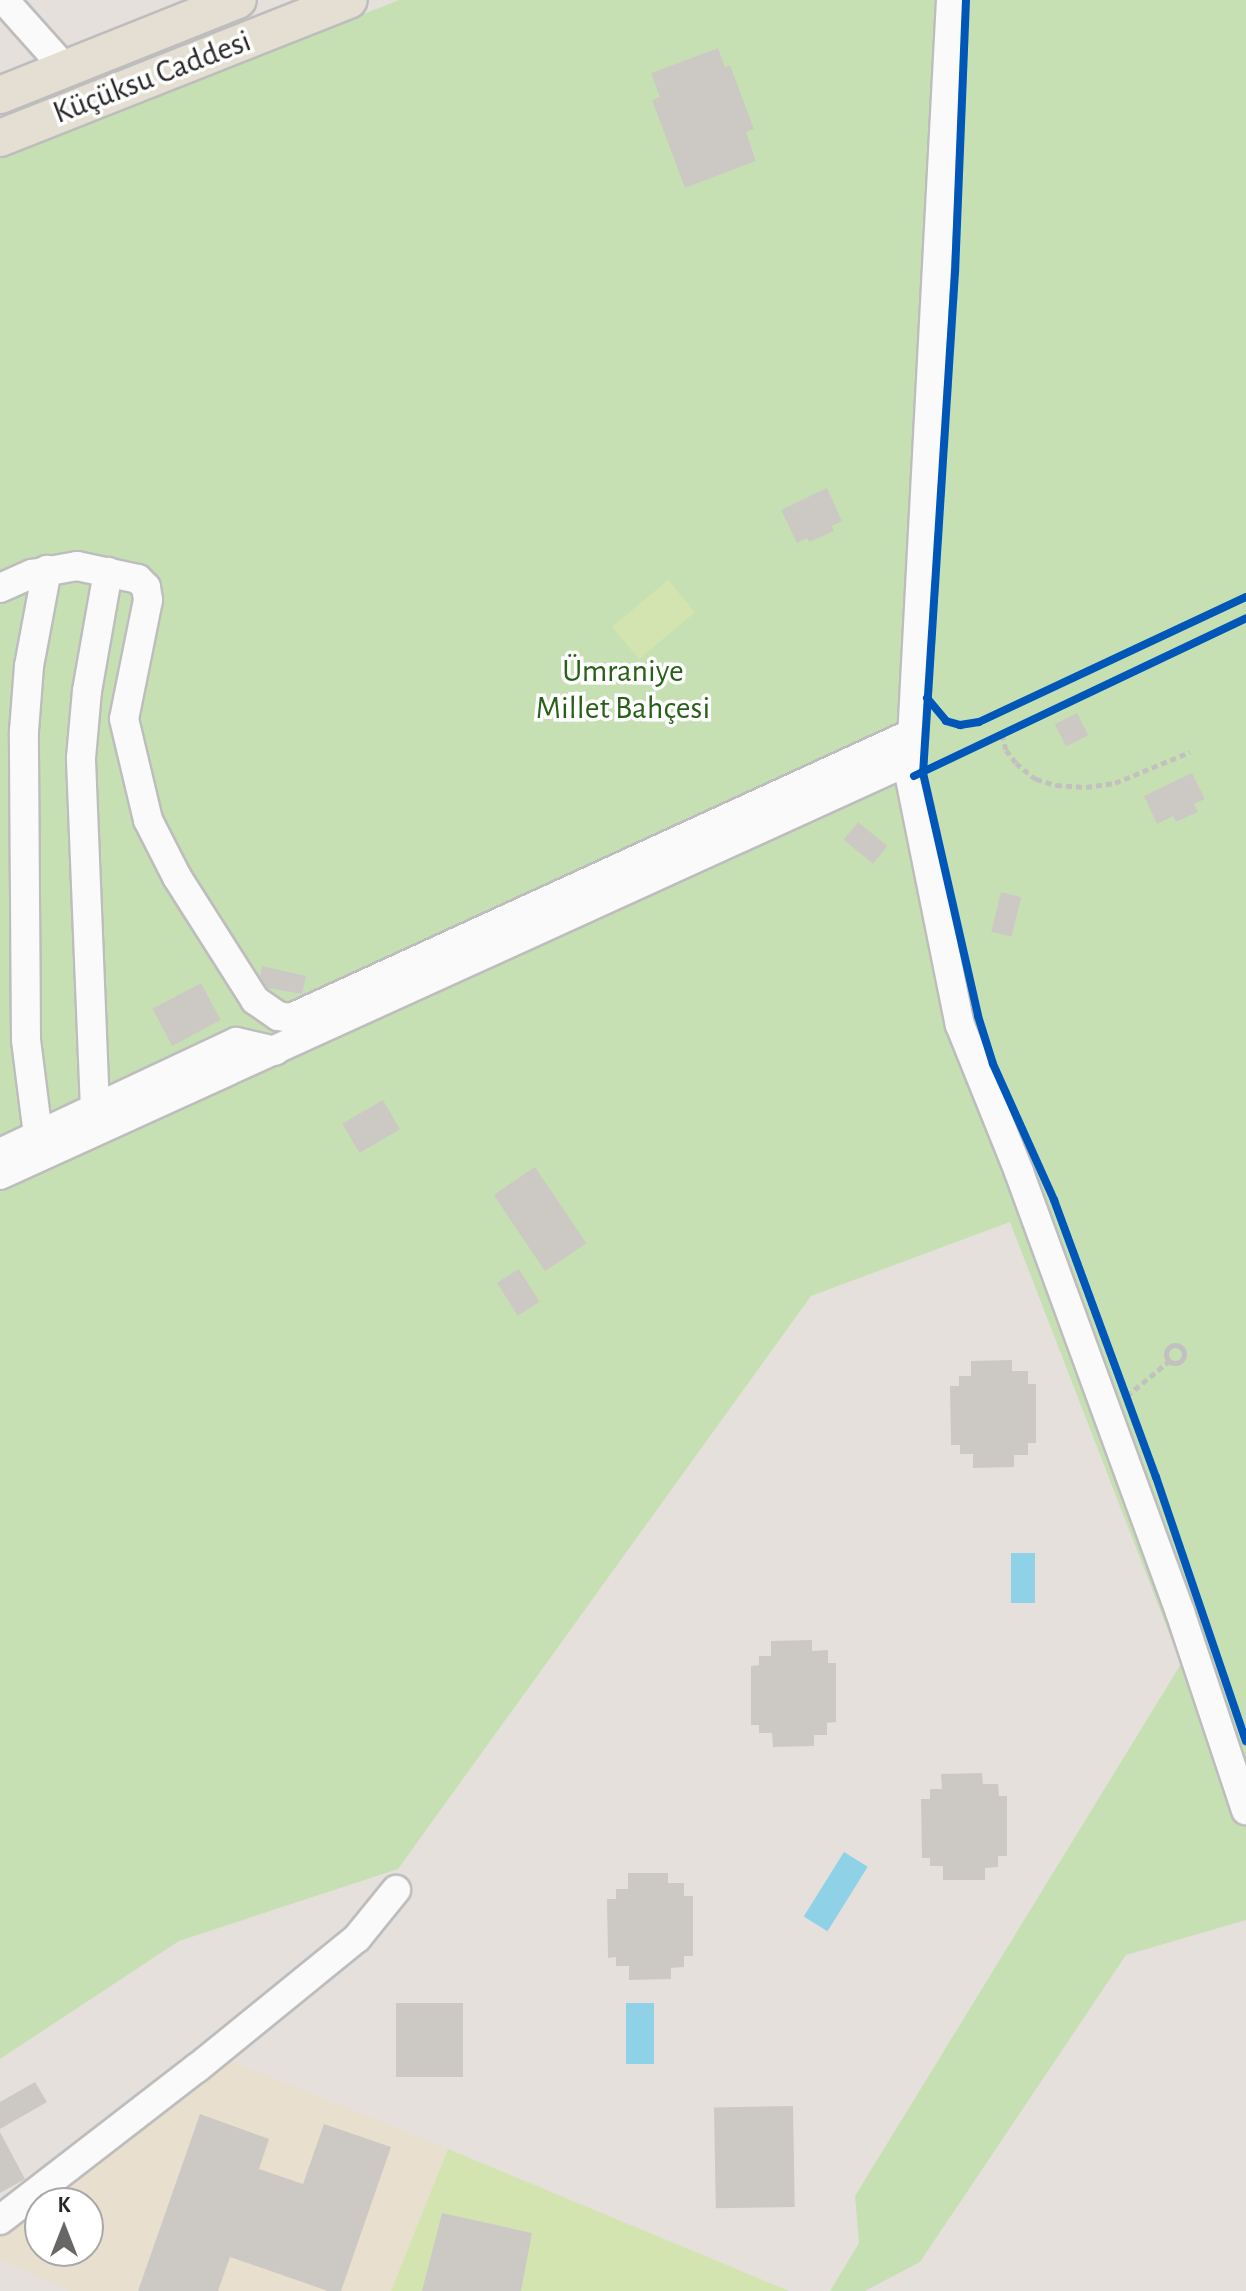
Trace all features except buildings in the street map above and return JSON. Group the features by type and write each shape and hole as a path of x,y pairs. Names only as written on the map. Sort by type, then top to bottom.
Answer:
{"main road":[{"name":"Küçüksu Caddesi","path":"0,95 238,0"},
{"name":"Küçüksu Caddesi","path":"0,138 84,102 349,0"},
{"path":"64,67 84,102"}],"street":[{"path":"4,0 64,67"},
{"path":"951,0 938,42 910,778 960,1025 1019,1172 1180,1612 1246,1810"},
{"path":"0,588 47,570 77,566 138,579 148,593 124,719 148,820 177,877 255,1000 278,1016 291,1018 912,746"},
{"path":"38,1135 26,1040 24,731 29,666 47,570"},
{"path":"95,1109 81,746 87,691 108,572"},
{"path":"0,1175 275,1051 912,746"},
{"path":"0,1153 236,1042 275,1051"},
{"path":"0,2220 197,2068 357,1938 396,1890"}],"path":[{"path":"991,739 1016,727"},
{"path":"1002,734 1006,750 1016,763 1036,779 1056,785 1086,787 1115,783 1190,752"},
{"path":"1126,1396 1169,1361"},
{"path":"1121,1382 1131,1410"}],"shaded area":[{"path":"231,2061 448,2149 391,2291 69,2291 0,2259 0,2236 24,2218 24,2267 104,2267 104,2187 64,2187"}],"green space":[{"name":"Ümraniye Millet Bahçesi","path":"399,0 1246,0 1246,1920 1126,1955 920,2262 865,2291 830,2291 859,2243 855,2196 1181,1664 1010,1222 811,1296 398,1869 179,1941 0,2059 0,158"},
{"path":"668,580 695,612 639,659 612,627"},
{"path":"448,2149 789,2291 391,2291"}],"water":[{"path":"1011,1553 1035,1553 1035,1603 1011,1603"},
{"path":"844,1852 868,1867 827,1931 804,1916"},
{"path":"626,2003 654,2003 654,2064 626,2064"}],"cycle path":[{"path":"966,0 955,272 923,773 978,1016 993,1064 1054,1200 1156,1477 1246,1741"},
{"path":"927,698 946,721 960,725 979,722 1246,597"},
{"path":"914,776 1246,618"}]}
